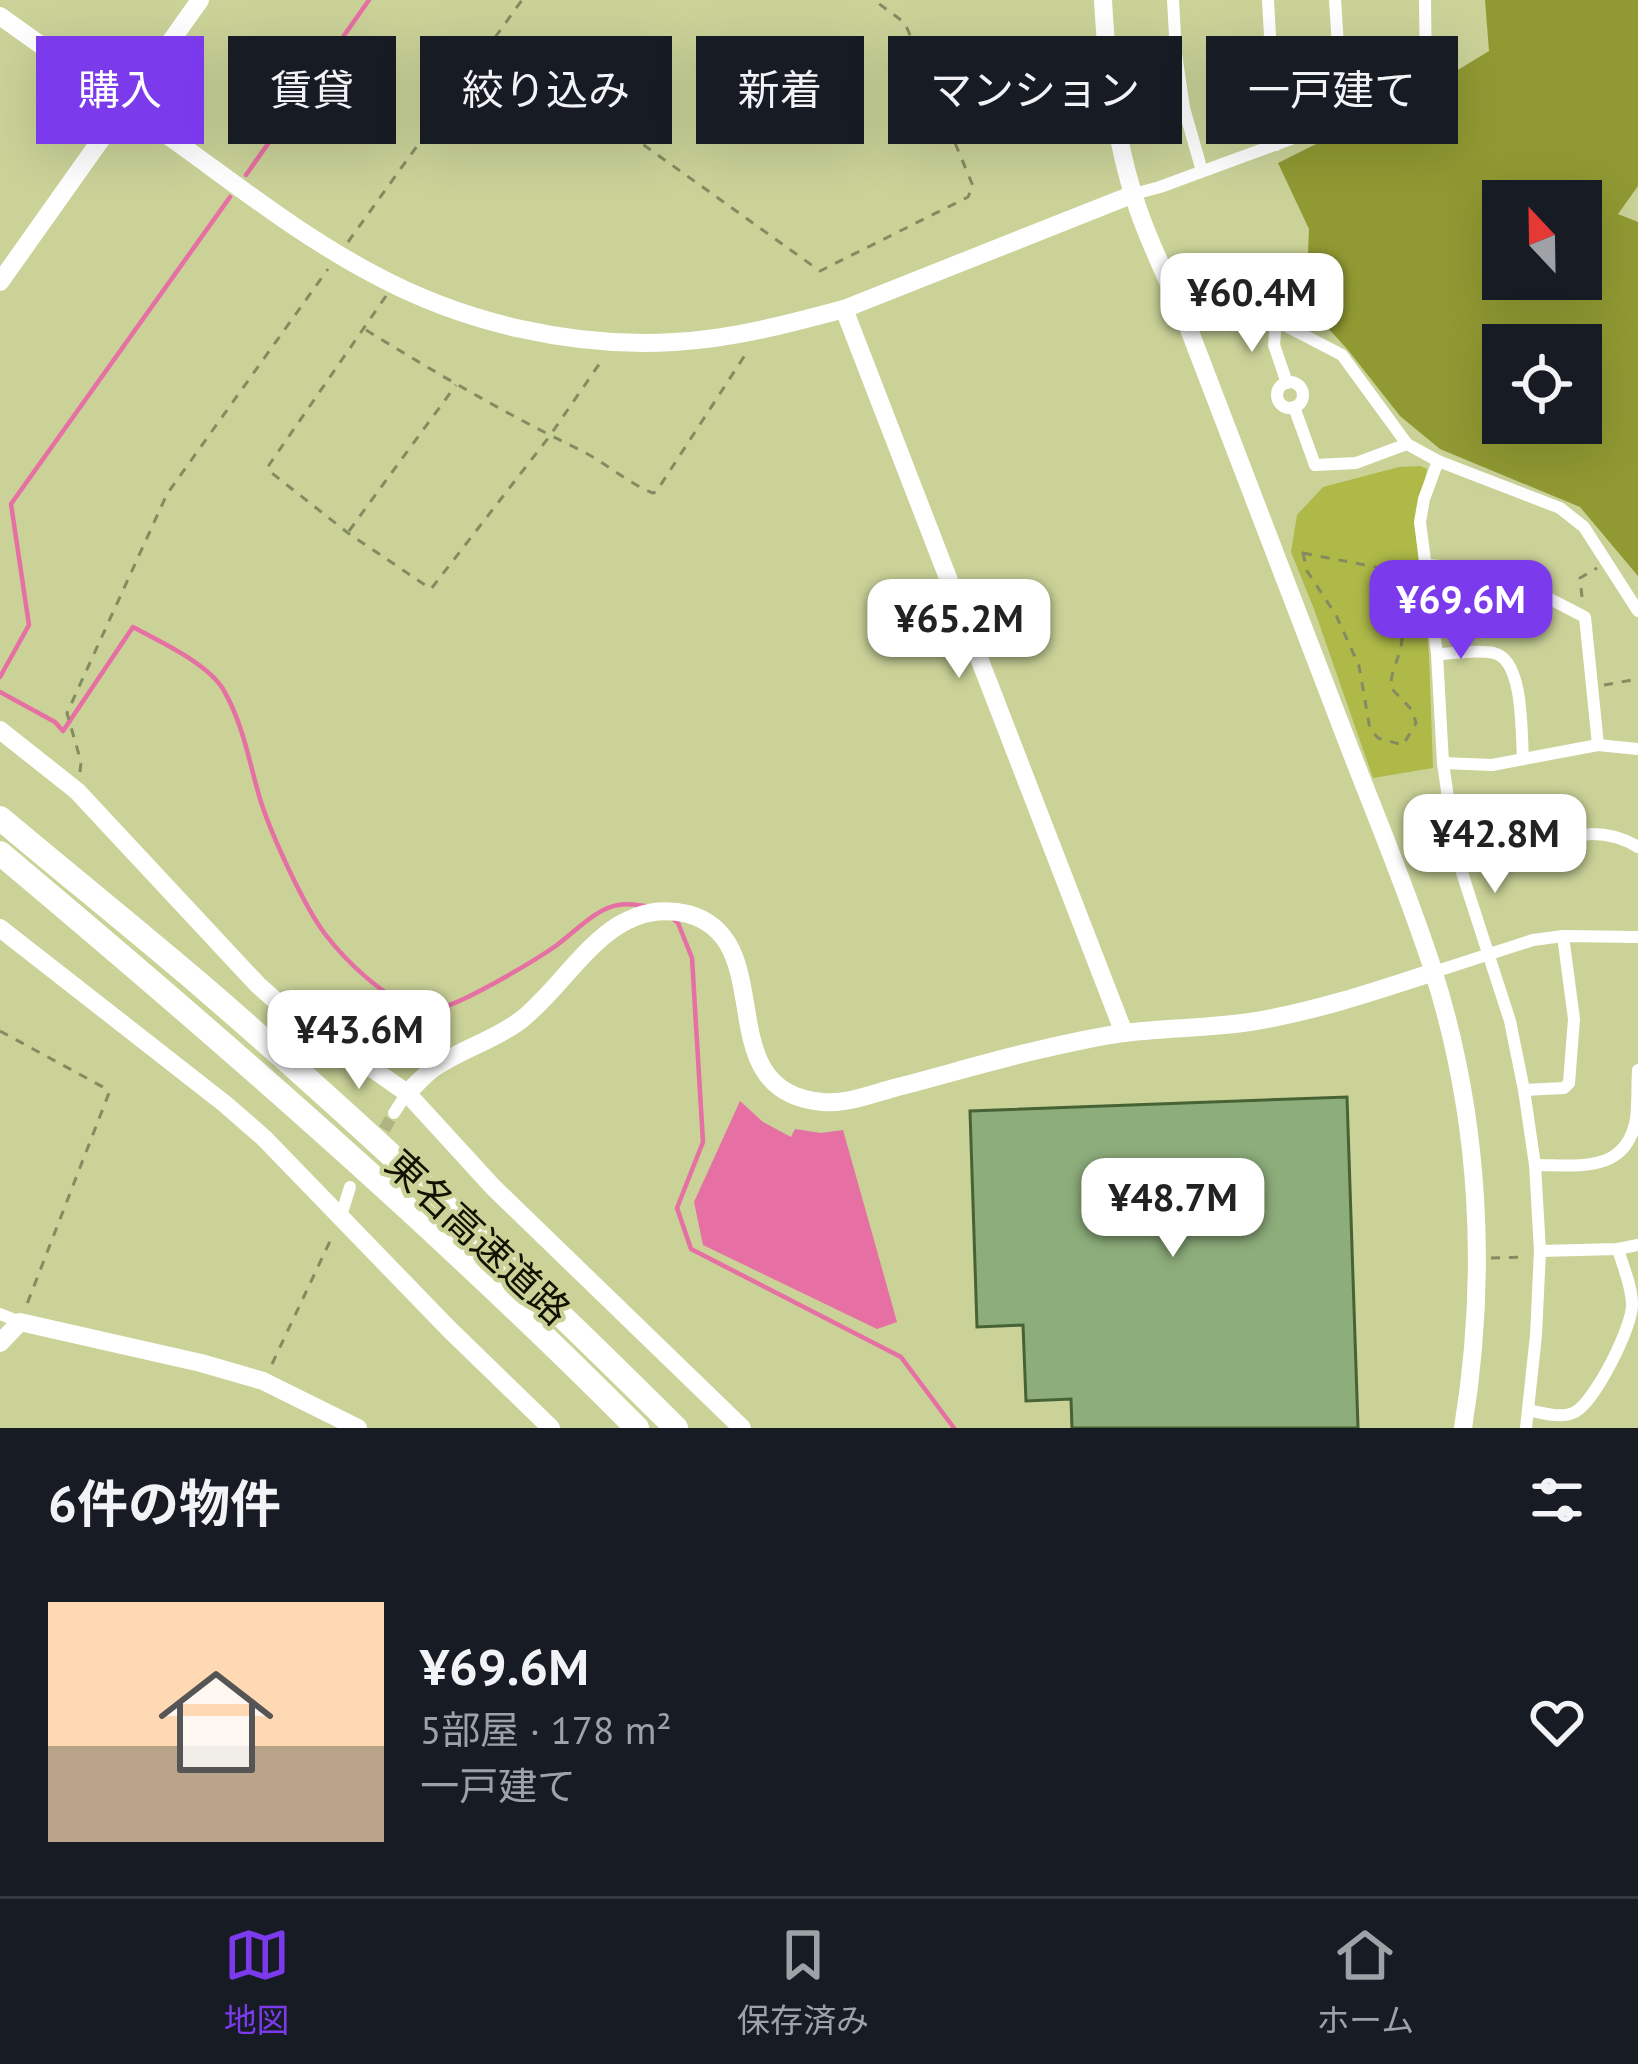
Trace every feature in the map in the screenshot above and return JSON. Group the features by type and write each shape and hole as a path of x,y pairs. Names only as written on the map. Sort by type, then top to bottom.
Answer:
{"highway":[{"name":"東名高速道路","path":"0,818 354,1120 676,1428"},
{"name":"東名高速道路","path":"0,853 334,1140 637,1428"}],"street":[{"path":"175,36 200,0"},
{"path":"1103,0 1109,72 1126,168 1142,221 1187,323 1434,972 1468,1121 1478,1216 1472,1371 1463,1428"},
{"path":"1173,0 1184,108 1202,171"},
{"path":"179,144 338,255 393,285 491,321 615,342 671,342 753,332 844,309 1134,194 1276,145 1268,0"},
{"path":"1335,0 1337,36"},
{"path":"1425,0 1425,36"},
{"path":"0,16 36,42"},
{"path":"0,282 100,144"},
{"path":"844,309 1124,1033"},
{"path":"1187,323 1241,311 1276,321 1342,355 1407,444 1438,461 1559,508 1584,527 1638,610"},
{"path":"1276,321 1274,345 1287,383 1301,390 1301,402 1294,407 1315,465 1356,463 1407,444"},
{"path":"1438,461 1420,521 1437,654 1443,764 1456,854 1510,1021 1535,1165 1540,1251 1526,1428"},
{"path":"1427,565 1482,569 1505,576 1585,617 1598,746"},
{"path":"1437,654 1498,653 1507,659 1517,687 1523,758"},
{"path":"0,730 77,791 277,1003 407,1093 493,1187 742,1428"},
{"path":"1443,764 1492,765 1598,746 1638,749"},
{"path":"1456,854 1498,854 1572,834 1599,833 1638,847"},
{"path":"394,1113 434,1068 518,1023 602,938 652,911 700,918 728,944 742,980 751,1042 759,1062 786,1092 819,1102 852,1099 1124,1033 1274,1017 1346,1000 1533,940 1638,937"},
{"path":"0,928 264,1138 551,1428"},
{"path":"1525,1090 1564,1088 1569,1083 1574,1019 1563,936"},
{"path":"1535,1165 1593,1165 1619,1153 1629,1142 1636,1118 1638,1076"},
{"path":"340,1219 350,1187"},
{"path":"1540,1251 1638,1244"},
{"path":"1528,1410 1563,1416 1578,1411 1590,1399 1630,1321 1631,1297 1618,1249"},
{"path":"0,1314 263,1382 358,1428"},
{"path":"0,1343 20,1322"}],"path":[{"path":"497,36 522,0"},
{"path":"641,144 817,270 824,271 968,196 973,186 907,28 874,0"},
{"path":"77,791 81,762 67,712 167,494 420,142"},
{"path":"393,285 268,470 431,590 615,342"},
{"path":"365,329 649,492 656,492 746,358 753,332"},
{"path":"348,532 456,385"},
{"path":"1304,553 1411,574 1375,574 1378,589 1401,622 1401,654 1390,674 1391,688 1412,710 1416,723 1403,745 1378,738 1370,729 1359,666 1336,615 1307,571 1304,553"},
{"path":"1585,617 1580,578 1609,562"},
{"path":"1592,687 1638,679"},
{"path":"0,1031 109,1094 20,1322"},
{"path":"263,1382 340,1219"},
{"path":"1478,1259 1528,1257 1540,1251"}],"green space":[{"path":"1485,0 1638,0 1638,186 1618,214 1638,222 1638,576 1580,507 1440,449 1400,416 1306,304 1309,229 1278,163 1316,144 1458,144 1458,70 1489,51"},
{"path":"1420,466 1427,469 1415,527 1429,654 1433,768 1373,778 1291,552 1297,515 1323,487"}],"shaded area":[{"path":"740,1101 763,1122 791,1137 795,1129 843,1130 897,1322 877,1329 703,1245 694,1202"}],"building":[{"path":"1347,1097 1358,1428 1072,1428 1071,1399 1026,1401 1023,1325 977,1327 970,1111"}],"waterway":[{"path":"246,175 369,0"},
{"path":"0,677 29,625 11,504 230,197"},
{"path":"0,692 63,731 133,627 206,670 230,703 266,816 317,922 354,967 405,1003 429,1009 447,1006 532,961 601,911 621,904 645,906"},
{"path":"672,918 692,958 703,1142 677,1208 691,1249 901,1357 954,1428"}],"tunnel":[{"path":"375,1145 394,1113"}]}
